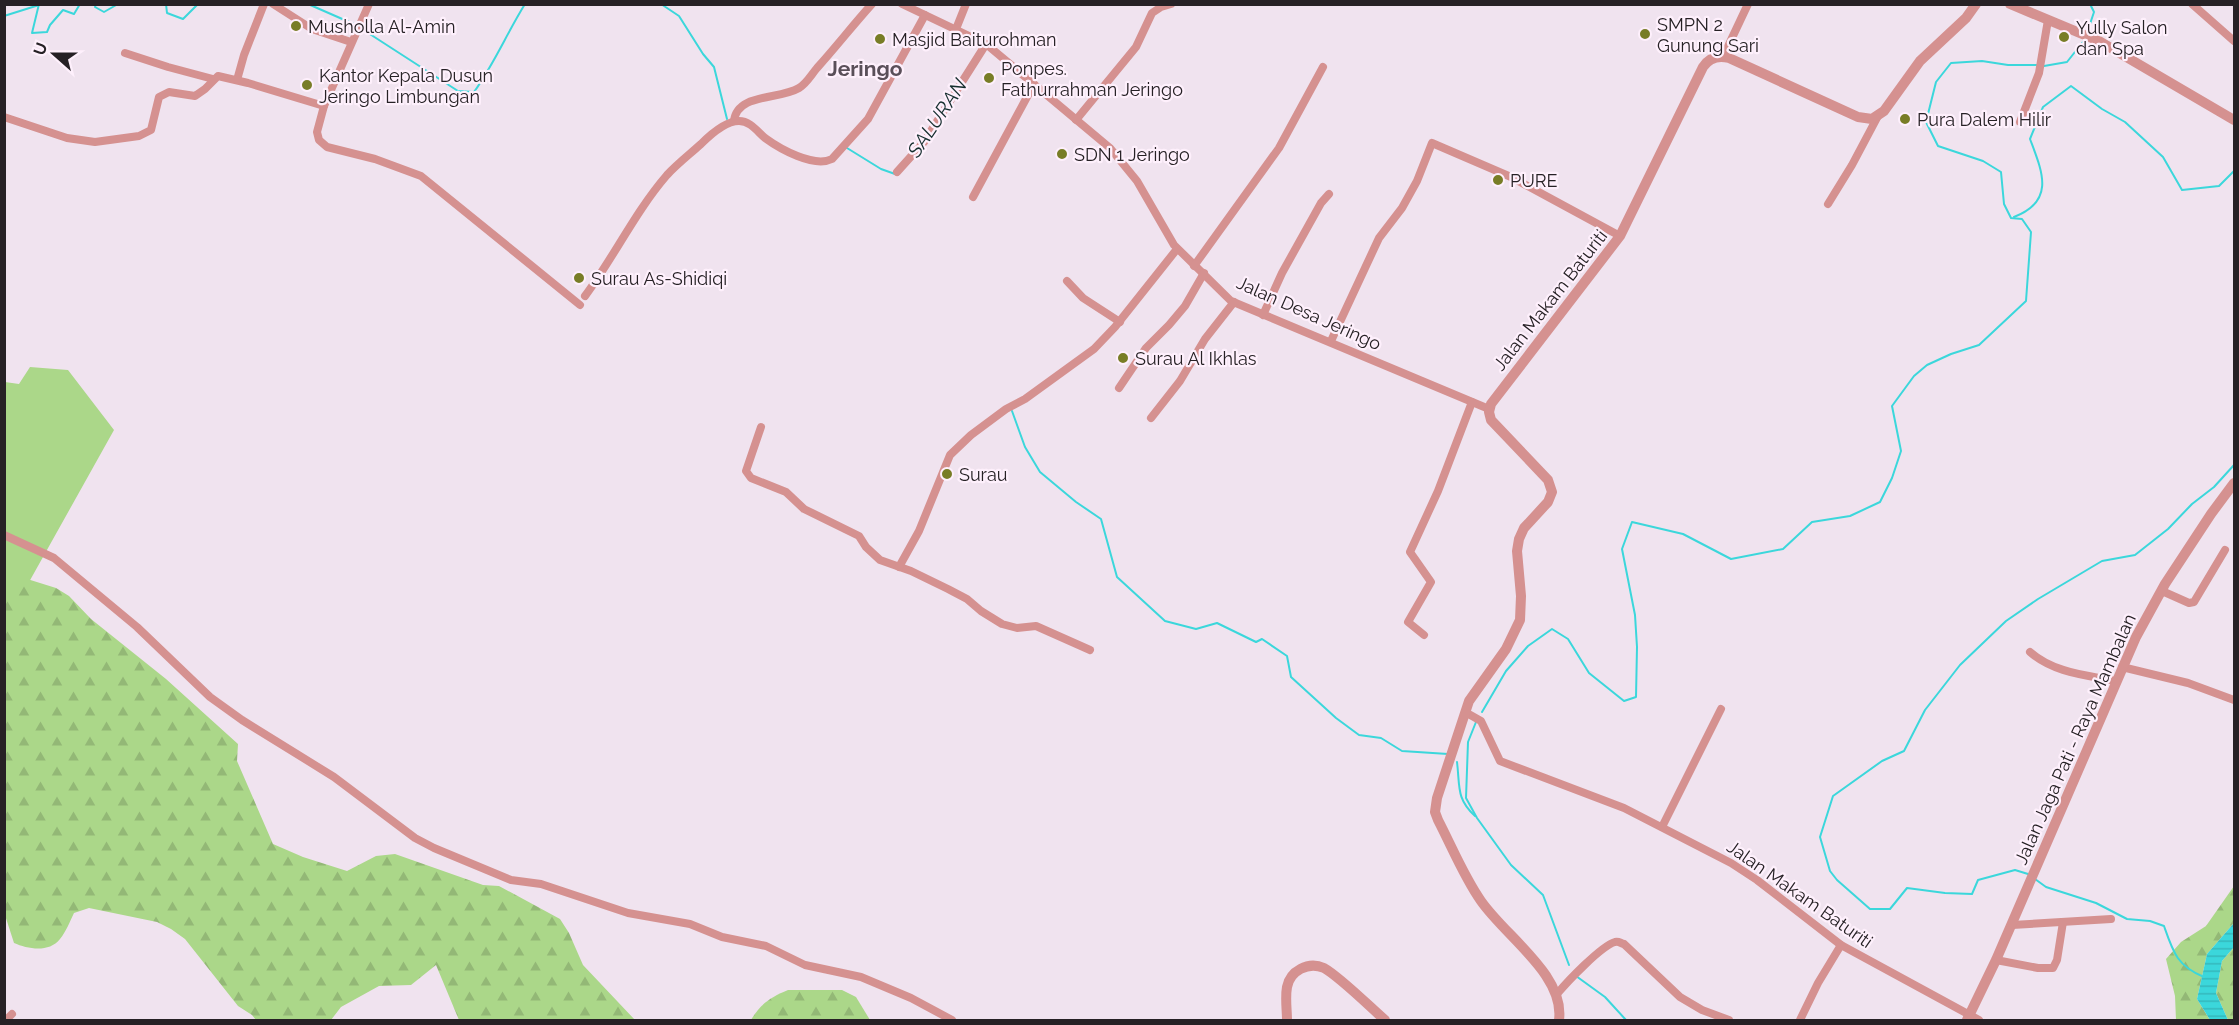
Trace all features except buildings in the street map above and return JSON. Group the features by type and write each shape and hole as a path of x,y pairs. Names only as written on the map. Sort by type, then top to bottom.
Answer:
{"street":[{"path":"237,80 264,4"},
{"path":"273,4 312,29 351,42"},
{"path":"369,4 324,106 317,132 319,140 327,147 375,159 420,176 580,305"},
{"path":"734,122 735,113 739,108 755,100 787,94 805,84 872,4"},
{"name":"Jalan Desa Jeringo","path":"902,4 916,7 925,15 986,44 1110,148 1137,181 1168,237 1194,266 1234,302 1489,409"},
{"path":"956,29 966,4"},
{"path":"1076,120 1136,47 1152,13 1171,4"},
{"path":"1748,4 1723,57 1861,118 1872,119 1884,111 1920,61 1966,18 1976,4"},
{"path":"2010,4 2099,41 2235,120"},
{"path":"2192,4 2235,41"},
{"path":"585,296 614,250 667,176 710,136 734,122 749,124 766,138 792,153 818,161 830,160 868,119 925,15"},
{"path":"2020,122 2038,73 2048,20"},
{"path":"897,172 924,142 986,44"},
{"path":"124,53 168,68 213,79"},
{"name":"Jalan Makam Baturiti","path":"1489,409 1492,401 1620,236 1702,68 1712,58 1723,57"},
{"path":"1194,266 1279,148 1323,67"},
{"path":"4,117 67,138 95,142 139,136 151,130 159,97 169,92 195,96 218,76 324,106"},
{"path":"973,197 1034,84"},
{"path":"1828,204 1878,116"},
{"path":"1331,341 1380,238 1402,208 1417,181 1432,143 1511,177 1620,236"},
{"path":"1263,315 1282,273 1321,203 1329,194"},
{"path":"898,567 919,531 950,455 970,435 1082,359 1120,322 1178,249"},
{"path":"1119,388 1146,348 1169,326 1185,306 1204,273"},
{"path":"1067,281 1083,298 1120,322"},
{"path":"1151,418 1180,381 1205,339 1234,302"},
{"path":"1424,635 1408,622 1431,582 1410,552 1438,491 1472,402"},
{"path":"1489,409 1492,422 1548,480 1552,492 1548,502 1524,528 1518,539 1516,551 1521,610 1514,636 1473,694 1465,712 1436,802 1436,816 1480,899 1548,977 1557,994 1559,1020"},
{"path":"761,428 746,471 751,478 786,492 804,509 859,536 866,547 880,560 926,578 967,599 1002,624 1017,628 1036,626 1090,650"},
{"name":"Jalan Jaga Pati - Raya Mambalan","path":"1972,1019 2122,667 2162,591 2211,514 2235,483"},
{"path":"4,535 54,558 151,640 210,696 242,720 334,777 394,824 434,848 511,880 534,882 628,913 680,921 722,937 766,946 805,965 861,977 911,998 952,1020"},
{"path":"2162,591 2189,603 2194,602 2225,550"},
{"path":"2030,652 2043,662 2057,668 2116,681"},
{"path":"2122,667 2188,683 2235,700"},
{"path":"1662,826 1721,709"},
{"name":"Jalan Makam Baturiti","path":"1465,712 1480,720 1500,761 1624,808 1731,863 1758,880 1841,945 1972,1019"},
{"path":"2012,925 2111,919"},
{"path":"1996,960 2038,968 2053,968 2058,959 2063,922"},
{"path":"1557,994 1585,965 1618,942 1687,1002 1729,1020"},
{"path":"1800,1020 1818,982 1841,945"},
{"path":"1287,1020 1289,981 1298,970 1315,966 1327,970 1385,1020"}],"green space":[{"path":"30,367 68,370 114,430 5,625 5,382 19,384"},
{"path":"24,578 56,588 69,596 91,619 166,679 238,744 237,761 273,844 303,857 347,871 376,856 395,854 483,885 499,886 560,919 583,965 635,1020 459,1020 436,965 411,985 379,986 341,1007 331,1020 256,1020 238,1006 185,939 157,922 89,908 74,913 62,936 50,946 32,948 14,943 4,912 4,598 11,588"},
{"path":"2234,886 2234,923 2207,954 2197,999 2210,1020 2176,1020 2175,996 2166,959 2181,942 2206,926"},
{"path":"2234,947 2234,1020 2228,1020 2216,993 2222,961"},
{"path":"788,990 842,990 856,997 870,1020 751,1020 767,1002"}],"water":[{"path":"2234,923 2234,947 2222,961 2216,993 2228,1020 2210,1020 2197,999 2207,954"}],"waterway":[{"path":"39,4 32,33 47,32 63,10 74,14 80,4"},
{"path":"96,4 95,7 104,12 118,4"},
{"path":"166,4 167,13 183,19 198,4"},
{"path":"308,4 356,25"},
{"path":"362,29 458,91 474,92 525,4"},
{"path":"661,4 679,16 714,67 727,119"},
{"path":"2087,33 2094,12 2090,4"},
{"path":"4,16 39,5"},
{"path":"2044,66 2067,62 2086,38"},
{"path":"1482,712 1506,671 1528,646 1552,629 1568,639 1589,673 1624,701 1636,697 1635,615 1622,549 1632,522 1683,534 1731,559 1783,549 1812,522 1850,516 1880,502 1892,478 1901,451 1892,406 1914,376 1927,365 1979,345 2026,301 2031,232 2022,219 2011,218 2004,204 2001,172 1983,161 1938,146 1926,122 1936,82 1951,63 1982,61 2008,65 2038,65"},
{"path":"2014,217 2036,203 2041,194 2041,174 2030,139 2043,107 2071,86 2102,109 2125,122 2163,157 2182,190 2219,186 2234,171"},
{"name":"SALURAN","path":"847,148 881,169 895,174"},
{"path":"1012,411 1025,447 1040,472 1101,519 1117,577 1165,621 1196,629 1217,623 1256,642 1262,639 1287,656 1291,677 1336,718 1359,735 1381,738 1402,751 1448,754"},
{"path":"2028,874 2015,870 1978,880 1972,894 1907,888 1890,909 1870,909 1830,871 1820,837 1833,796 1882,761 1904,751 1925,710 1960,665 2006,621 2102,561 2135,555 2168,529 2192,504 2214,487 2234,465"},
{"path":"1476,722 1468,742 1466,798 1477,818 1511,865 1543,895 1569,965"},
{"path":"1457,762 1462,798 1475,816"},
{"path":"2035,879 2046,887 2096,903 2127,919 2150,921 2164,926 2177,957 2188,968 2204,977"},
{"path":"1576,976 1605,997 1626,1020"}],"place":[{"name":"Musholla Al-Amin","path":"296,26"},
{"name":"SMPN 2 Gunung Sari","path":"1645,34"},
{"name":"Yully Salon dan Spa","path":"2064,37"},
{"name":"Masjid Baiturohman","path":"880,39"},
{"name":"Ponpes. Fathurrahman Jeringo","path":"989,78"},
{"name":"Kantor Kepala Dusun Jeringo Limbungan","path":"307,85"},
{"name":"Pura Dalem Hilir","path":"1905,119"},
{"name":"SDN 1 Jeringo","path":"1062,154"},
{"name":"PURE","path":"1498,180"},
{"name":"Surau As-Shidiqi","path":"579,278"},
{"name":"Surau Al Ikhlas","path":"1123,358"},
{"name":"Surau","path":"947,474"}],"district":[{"name":"Jeringo","path":"865,68"}]}
